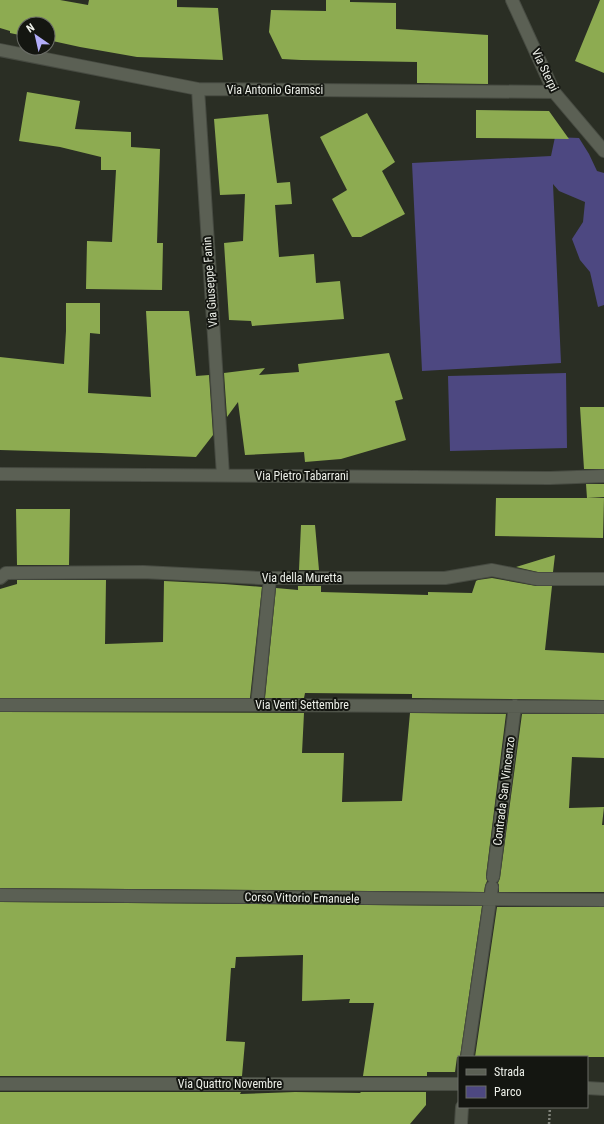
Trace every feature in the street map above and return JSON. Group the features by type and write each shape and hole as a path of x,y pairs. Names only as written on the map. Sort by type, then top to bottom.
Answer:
{"street":[{"name":"Via Sterpi","path":"512,0 554,92 604,151"},
{"name":"Via Antonio Gramsci","path":"0,50 198,89 554,92"},
{"name":"Via Giuseppe Fanin","path":"198,89 223,475"},
{"name":"Via Pietro Tabarrani","path":"0,474 550,478 604,476"},
{"name":"Via della Muretta","path":"0,578 6,573 135,572 270,578 445,578 492,570 537,579 604,579"},
{"path":"257,705 270,578"},
{"name":"Via Venti Settembre","path":"0,705 604,707"},
{"name":"Contrada San Vincenzo","path":"467,1056 493,882 515,706"},
{"name":"Corso Vittorio Emanuele","path":"0,895 604,900"},
{"name":"Via Quattro Novembre","path":"0,1084 458,1084"},
{"path":"588,1088 604,1089"},
{"path":"461,1124 462,1108"}],"path":[{"path":"549,1124 550,1108"}],"green space":[{"path":"555,137 579,138 597,171 604,173 604,305 598,307 590,272 580,260 572,239 583,222 585,202 559,191 553,184 561,363 422,371 412,163 551,156"},
{"path":"566,373 567,448 450,451 448,376"}],"building":[{"path":"0,0 60,0 88,5 89,0 177,0 177,7 218,8 223,60 137,57 56,42 56,16 16,16 16,34 0,28"},
{"path":"326,0 396,3 396,29 488,35 488,84 417,83 417,62 282,59 269,32 271,10 326,11"},
{"path":"600,0 604,0 604,73 575,61"},
{"path":"27,92 80,101 75,129 131,132 131,147 160,149 157,243 163,243 162,290 86,289 87,241 112,242 116,170 101,170 101,157 60,147 19,141"},
{"path":"476,110 549,111 569,139 476,138"},
{"path":"367,113 395,162 382,171 405,214 361,237 352,237 332,199 347,190 320,137"},
{"path":"268,114 277,183 290,182 292,204 275,205 279,257 314,254 316,283 340,281 344,319 252,326 251,321 229,320 224,243 243,241 245,194 220,195 214,119"},
{"path":"66,303 100,303 100,334 90,333 88,393 151,397 146,311 189,311 196,376 209,375 213,435 196,457 0,450 0,357 64,364"},
{"path":"389,353 403,399 395,401 406,440 341,459 305,462 304,452 245,455 238,402 227,417 224,373 265,368 259,375 299,372 298,364"},
{"path":"580,407 604,407 604,469 584,469"},
{"path":"586,484 604,484 604,497 587,498"},
{"path":"496,498 604,498 603,538 495,536"},
{"path":"16,509 70,509 69,565 17,565"},
{"path":"301,525 315,525 319,570 299,570"},
{"path":"555,555 553,572 538,572 516,567"},
{"path":"492,578 536,586 552,586 545,650 604,653 604,700 412,698 412,694 305,693 304,698 265,698 276,588 298,590 298,586 321,586 321,592 428,595 428,592 472,593 476,581"},
{"path":"17,580 106,580 105,644 163,642 164,581 262,587 250,698 0,698 0,589 17,584"},
{"path":"0,712 304,713 302,753 344,753 342,802 402,801 410,713 506,714 486,876 487,881 484,892 0,888"},
{"path":"522,714 604,714 604,758 572,757 569,808 604,807 602,825 604,825 604,892 499,892 498,883 500,878"},
{"path":"0,902 482,906 460,1056 457,1057 455,1072 427,1072 427,1076 363,1076 374,1003 349,1003 350,999 302,1001 303,955 236,957 235,968 231,968 226,1041 245,1042 242,1076 0,1076"},
{"path":"497,907 604,907 604,1057 475,1056"},
{"path":"0,1092 241,1092 240,1094 295,1092 426,1092 426,1105 410,1124 0,1124"}]}
